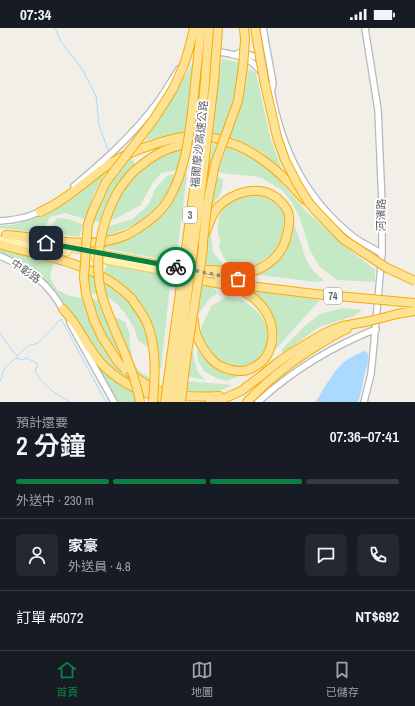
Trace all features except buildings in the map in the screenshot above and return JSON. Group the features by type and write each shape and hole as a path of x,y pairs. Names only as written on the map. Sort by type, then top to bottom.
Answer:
{"highway":[{"path":"194,28 184,65 173,89 154,120 106,182 93,210 88,224 84,278 86,294 94,320 102,337 118,362 136,378 157,390 169,394 206,397 232,395"},
{"path":"2,237 23,236 93,243 109,241 125,236 155,216 176,186 184,161 192,111 201,28"},
{"name":"福爾摩沙高速公路","path":"165,402 195,182 209,28"},
{"name":"福爾摩沙高速公路","path":"173,402 202,183 214,81 218,28"},
{"path":"203,248 207,206 215,164 238,101 243,67 245,40 244,28"},
{"path":"255,28 265,86 277,137 285,160 309,203"},
{"path":"40,212 59,202 112,163 136,151 157,144 189,137 200,136 223,140 248,151 276,170 343,239 387,268 415,281"},
{"path":"140,402 134,377 103,300 100,285 99,253 108,211 116,194 132,173 156,155 173,147 188,144 205,141 229,142"},
{"path":"63,309 105,368 130,385 142,391 180,402 196,300 203,248 206,232 213,213 219,206 237,194 259,190 274,196 281,201 288,212 290,219 282,248 277,256 260,268 251,272 242,272 177,270"},
{"path":"0,244 68,262 89,270 106,278 132,299 147,323 153,345 153,402"},
{"path":"177,270 189,278 236,288 257,300 268,315 271,325 271,346 268,354 262,362 250,370 242,372 224,368 210,358 204,351 195,333 194,324 196,300"},
{"name":"74","path":"177,270 315,294 415,303"},
{"name":"74","path":"250,283 415,298"},
{"path":"210,402 241,391 291,353 334,329 415,311"},
{"path":"246,402 272,377 319,344 341,332 370,321"}],"main road":[{"path":"2,237 177,270"}],"street":[{"path":"263,28 273,83 272,89 270,90"},
{"name":"河濱路","path":"364,402 371,374 382,254 382,204 378,110 365,28"},
{"path":"0,221 23,218 40,212 73,188 123,142 153,108 179,69 189,60 202,53 210,51 235,55 248,60 265,76 283,138 294,166 303,181 327,212 357,239 382,254"},
{"path":"235,55 241,52 269,63"},
{"name":"中彰路","path":"0,256 24,267 38,278 49,290 63,309 114,402"},
{"path":"258,402 280,382 317,358 340,344 376,329"}],"green space":[{"path":"222,59 241,63 233,101 221,135 213,133 215,95"},
{"path":"193,62 185,133 145,140 189,70"},
{"path":"249,69 256,73 270,137 282,170 262,152 229,136 240,109"},
{"path":"213,144 216,145 209,172 207,171"},
{"path":"183,147 178,170 161,173 152,184 140,206 108,222 117,198 131,177 137,171 153,160"},
{"path":"227,147 251,157 267,168 306,211 339,241 375,270 375,282 337,280 319,266 310,250 300,218 291,201 282,190 260,177 218,172"},
{"path":"130,156 135,164 112,196 100,222 92,220 105,191"},
{"path":"108,167 94,194 85,219 65,213 50,217 45,227 49,234 0,228 0,226 13,225 42,216"},
{"path":"176,174 168,195 155,210 140,222 104,236 107,226 133,219 149,204 155,189 167,176"},
{"path":"183,174 187,174 176,262 104,248 104,245 154,219"},
{"path":"216,177 223,179 222,188 218,198 209,208"},
{"path":"257,193 273,200 280,206 285,215 282,239 274,252 256,265 244,266 231,263 224,258 219,247 220,239 218,229 220,215 224,207 231,200 240,196"},
{"path":"57,218 69,219 83,225 79,237 67,235 54,230 53,224"},
{"path":"294,224 306,259 311,268 324,281 316,282 252,274 264,271 280,258 285,250"},
{"path":"210,226 213,252 225,267 204,264 207,235"},
{"path":"0,246 32,255 53,264 50,277 57,290 70,296 82,298 100,341 108,354 127,376 130,384 112,369 89,342 60,300 44,280 28,266 0,252"},
{"path":"108,264 171,276 161,368 159,367 155,337 141,306 125,287 104,271"},
{"path":"88,273 96,277 100,295 91,293"},
{"path":"105,282 124,294 141,317 149,339 148,347 138,340 134,328 125,313 116,303 106,296"},
{"path":"202,285 216,289 217,294 211,297 196,317"},
{"path":"252,291 320,300 275,350 278,337 275,320 262,299"},
{"path":"227,297 243,300 258,312 267,325 267,350 257,360 244,368 228,366 212,354 201,336 201,328 211,306"},
{"path":"92,299 101,301 121,353 115,351 101,327"},
{"path":"343,308 362,310 354,316 319,327 286,351 282,352 282,349 307,324 320,314"},
{"path":"113,316 125,322 130,334 129,339 133,362 140,372 150,378 149,382 136,372"},
{"path":"190,340 197,371 205,380 186,376"},
{"path":"197,350 212,366 229,375 242,375 227,381 216,378 204,371 198,361"},
{"path":"94,361 133,391 137,402 116,402"},
{"path":"186,381 232,385 221,390 202,395 185,393"}],"water":[{"path":"364,351 367,352 368,362 358,402 316,402 338,368 347,360"}],"waterway":[{"path":"55,28 61,42 81,67 96,96 99,125 108,150"},
{"path":"0,381 5,368 28,346 38,343 61,319 106,402"},
{"path":"0,333 13,352 18,356"},
{"path":"16,358 22,360 27,358 38,364 35,371 38,377 46,385 70,402"}],"way so far":[{"path":"176,267 238,279"}],"route":[{"path":"46,243 176,267"}]}
